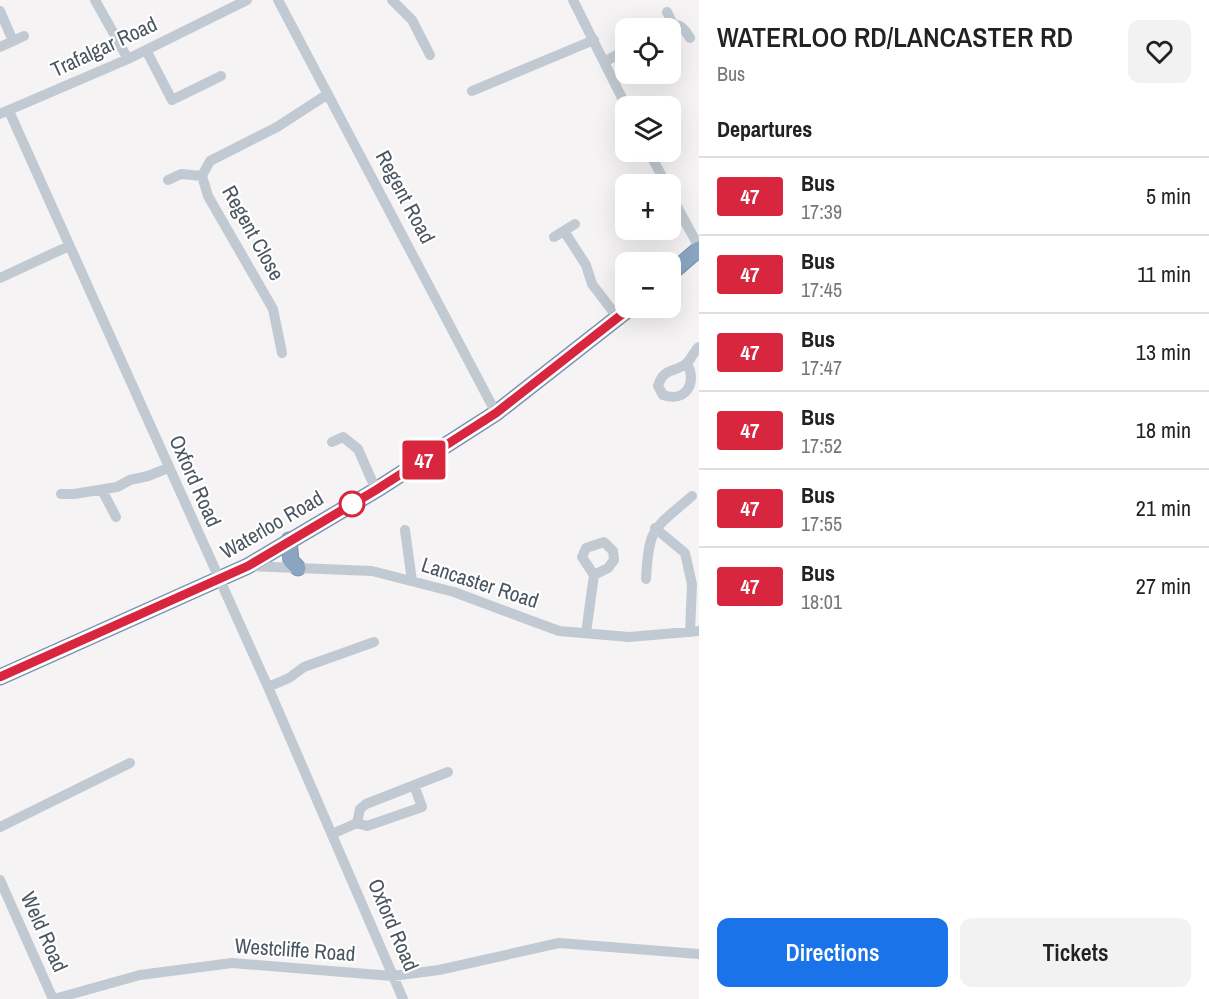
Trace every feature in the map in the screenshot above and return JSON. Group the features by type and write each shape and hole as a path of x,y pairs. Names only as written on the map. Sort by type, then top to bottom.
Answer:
{"highway":[{"path":"681,264 699,248"},
{"name":"Waterloo Road","path":"0,676 248,566 376,490 496,413 618,318"},
{"path":"289,540 291,561 297,568"}],"street":[{"path":"95,0 128,59"},
{"name":"Trafalgar Road","path":"4,113 128,59 233,3 247,0"},
{"name":"Regent Road","path":"278,0 496,413"},
{"path":"392,0 411,20 430,55"},
{"path":"573,0 621,96"},
{"path":"0,11 13,41"},
{"path":"667,12 668,18"},
{"path":"681,28 685,29 690,38"},
{"path":"0,46 24,36"},
{"path":"472,91 594,40"},
{"path":"146,50 172,100 220,76"},
{"path":"604,62 615,56"},
{"name":"Regent Close","path":"282,353 273,309 208,196 202,176 210,161 277,127 328,94"},
{"name":"Oxford Road","path":"4,113 69,246 268,687 375,929 403,999"},
{"path":"168,180 181,174 202,176"},
{"path":"681,214 699,248"},
{"path":"554,237 576,224"},
{"path":"564,231 586,265 592,284 615,314"},
{"path":"0,278 69,246"},
{"path":"687,364 699,346"},
{"path":"332,442 343,436 354,443 376,490"},
{"path":"61,494 117,487 130,480 168,468"},
{"path":"102,490 116,518"},
{"path":"646,579 648,542 656,528 692,496"},
{"path":"656,528 685,553 692,584 694,632"},
{"path":"405,530 412,581"},
{"name":"Lancaster Road","path":"248,566 372,571 454,592 559,631 629,637 694,632"},
{"path":"586,633 594,575"},
{"path":"268,687 289,678 304,666 374,642"},
{"path":"0,827 130,763"},
{"path":"357,823 360,810 366,804 448,772"},
{"path":"332,834 357,823 367,826 422,807 414,785"},
{"name":"Weld Road","path":"0,880 54,999"},
{"name":"Westcliffe Road","path":"54,999 140,975 232,963 392,976 439,969 559,943 699,954"}],"bus line":[{"name":"47","path":"0,677 248,566 376,490 496,413 618,318"}]}
